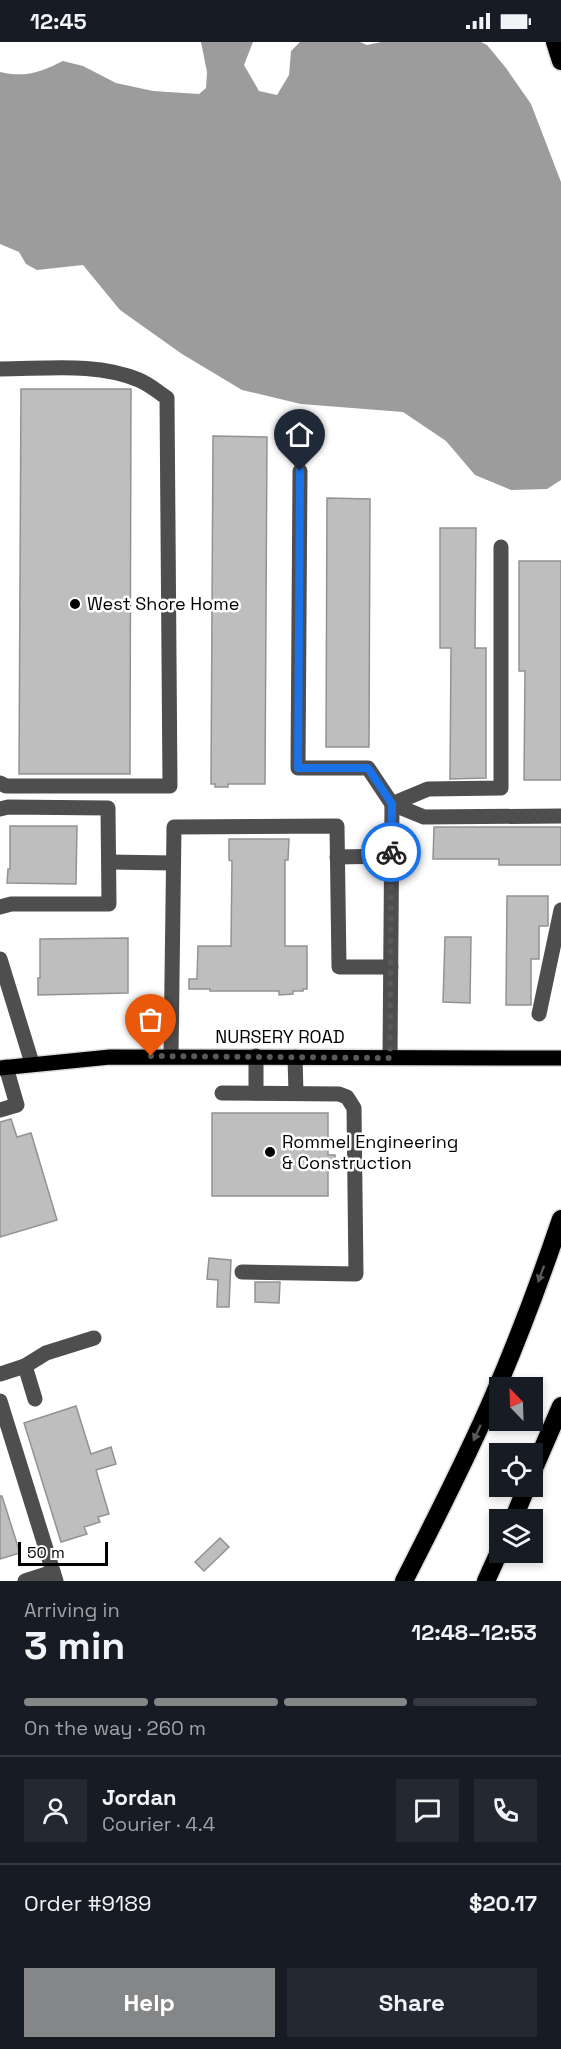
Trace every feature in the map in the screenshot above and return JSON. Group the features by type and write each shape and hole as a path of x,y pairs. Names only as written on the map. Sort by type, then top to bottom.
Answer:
{"highway":[{"path":"555,42 561,61"},
{"path":"404,1581 453,1485 494,1395 523,1324 561,1219"},
{"path":"543,1448 561,1406"},
{"path":"486,1581 494,1563"}],"main road":[{"name":"NURSERY ROAD","path":"3,1067 110,1057 171,1056 561,1058"}],"street":[{"path":"0,369 74,369 122,374 142,381 166,398 170,786 6,786 0,783"},
{"path":"300,471 298,768 368,768 392,804 390,1058"},
{"path":"392,804 428,789 501,788 501,547"},
{"path":"392,804 424,816 561,816"},
{"path":"0,808 108,808 110,904 11,904 0,907"},
{"path":"171,1056 174,828 337,826 339,967 391,967"},
{"path":"337,857 391,856"},
{"path":"109,862 173,863"},
{"path":"539,1014 561,910"},
{"path":"0,959 32,1063"},
{"path":"256,1056 256,1093"},
{"path":"295,1057 296,1093"},
{"path":"0,1110 17,1105 3,1067"},
{"path":"222,1092 339,1094 347,1097 354,1108 356,1274 242,1272"},
{"path":"0,1374 25,1366 46,1353 94,1338"},
{"path":"25,1366 35,1399"},
{"path":"0,1401 54,1577 25,1581"}],"shaded area":[{"path":"201,42 253,42 244,65 259,91 277,95 289,75 291,51 300,42 360,42 367,45 381,42 481,42 487,45 506,68 531,104 561,182 561,480 547,489 511,490 475,475 446,441 403,412 301,404 242,390 182,354 120,310 83,265 37,270 26,264 19,252 0,244 0,72 33,73 63,61 83,66 116,83 153,91 199,94 206,88 207,72"}],"building":[{"name":"West Shore Home","path":"21,389 131,389 130,774 19,774"},
{"path":"213,436 267,437 265,784 228,784 228,787 215,787 215,784 211,784"},
{"path":"327,498 370,499 369,747 326,747"},
{"path":"440,528 476,528 475,648 486,648 486,778 450,779 451,648 440,648"},
{"path":"519,561 561,561 561,780 524,780 525,671 519,671"},
{"path":"10,826 77,826 76,884 7,883 8,869 10,869"},
{"path":"434,827 561,827 561,865 499,865 499,859 433,859"},
{"path":"229,839 289,839 288,860 285,860 285,946 307,946 307,989 293,991 293,994 279,995 279,991 189,989 189,979 197,979 198,946 231,946 232,861 229,860"},
{"path":"507,896 548,896 548,926 539,926 539,959 531,959 531,1005 506,1005"},
{"path":"445,937 471,937 470,1003 443,1002"},
{"path":"128,938 128,993 38,995 40,939"},
{"name":"Rommel Engineering & Construction","path":"212,1113 328,1113 328,1155 335,1155 335,1169 328,1169 328,1196 212,1196"},
{"path":"11,1119 17,1137 31,1133 57,1220 0,1237 0,1122"},
{"path":"209,1258 231,1260 229,1307 217,1307 218,1280 207,1279"},
{"path":"255,1282 280,1282 279,1303 255,1302"},
{"path":"76,1406 91,1454 111,1447 116,1464 96,1470 109,1514 98,1517 100,1522 84,1527 87,1534 61,1542 24,1423"},
{"path":"0,1496 2,1496 20,1553 0,1559"},
{"path":"220,1538 229,1547 204,1571 195,1562"}],"way so far":[{"path":"151,1056 390,1058 391,852"}],"place":[{"name":"West Shore Home","path":"75,604"},
{"name":"Rommel Engineering & Construction","path":"270,1152"}],"route":[{"path":"300,471 298,768 368,768 392,804 391,852"}]}
